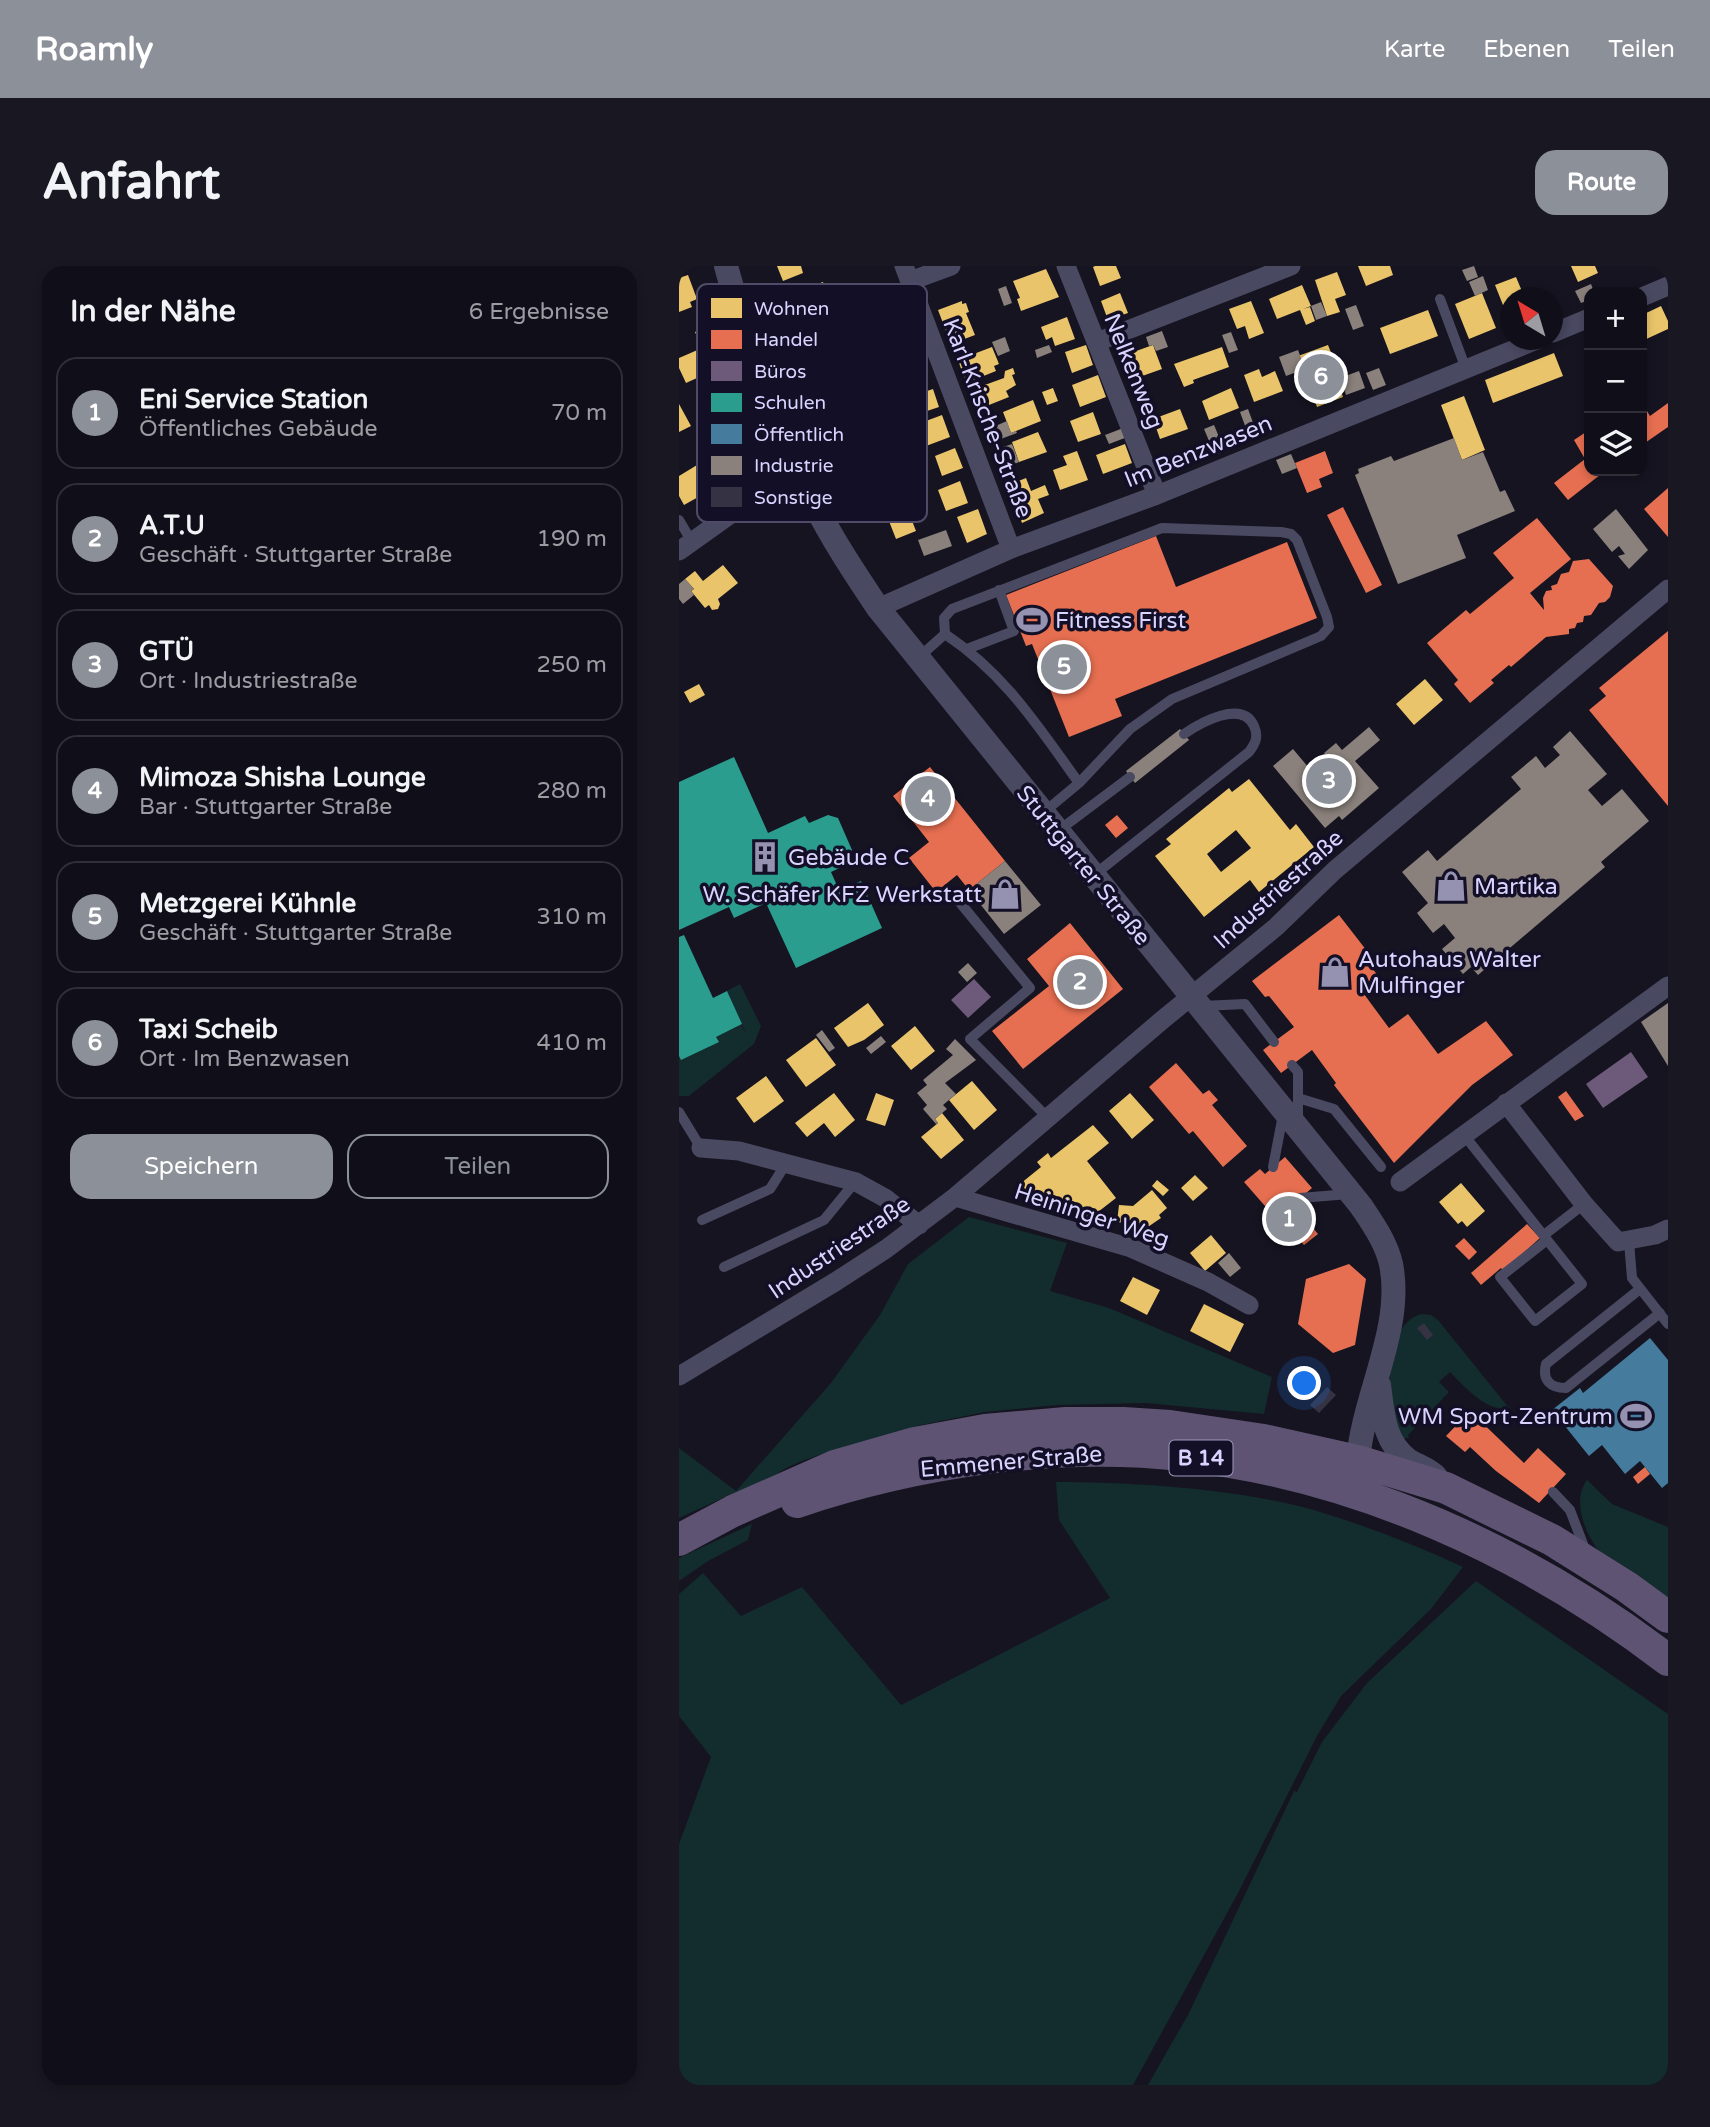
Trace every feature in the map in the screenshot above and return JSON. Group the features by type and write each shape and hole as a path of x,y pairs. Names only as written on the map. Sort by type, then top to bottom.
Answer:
{"main road":[{"name":"Emmener Straße","path":"679,1540 733,1511 835,1466 915,1443 985,1430 1066,1423 1170,1426 1264,1440 1358,1461"},
{"name":"Emmener Straße","path":"679,1551 760,1515 853,1483 971,1460 1081,1452 1183,1455 1270,1471 1353,1492"},
{"name":"B 14","path":"1358,1461 1446,1488 1552,1540 1668,1617"},
{"path":"1353,1492 1358,1461"},
{"name":"B 14","path":"1353,1492 1429,1518 1542,1576 1668,1660"}],"street":[{"path":"907,274 951,266"},
{"name":"Nelkenweg","path":"1066,266 1157,495"},
{"path":"1097,342 1291,266"},
{"path":"1647,295 1668,286"},
{"path":"1563,329 1584,320"},
{"name":"Karl-Krische-Straße","path":"927,327 1011,548"},
{"name":"Im Benzwasen","path":"878,608 1011,548 1157,495 1513,350"},
{"path":"685,546 719,522"},
{"name":"Stuttgarter Straße","path":"825,522 878,608 1195,1001 1293,1113 1376,1228 1391,1263 1394,1293 1378,1373 1363,1427 1358,1461"},
{"name":"Industriestraße","path":"679,1376 825,1289 955,1197 1048,1118 1195,1001 1276,927 1305,889 1335,870 1668,589"},
{"path":"1401,1182 1506,1103 1647,1009 1668,986"},
{"path":"1506,1103 1584,1204 1618,1242 1655,1236 1668,1229"},
{"path":"701,1148 740,1151 856,1182 885,1198 919,1225"},
{"name":"Heininger Weg","path":"955,1197 1131,1248 1208,1282 1249,1305"},
{"path":"1378,1373 1383,1422 1390,1441 1402,1455 1433,1473 1446,1488"},
{"path":"1358,1461 1377,1441 1383,1422"}],"lane":[{"path":"1440,299 1466,369"},
{"path":"679,520 685,546"},
{"path":"945,634 944,618 952,609 1162,528 1281,532 1291,534 1297,540 1329,627 1321,636 1172,699 1130,729 1079,783 1050,822"},
{"path":"967,649 1014,631 999,590"},
{"path":"945,634 967,649 1012,691 1079,783"},
{"path":"918,659 945,634"},
{"path":"1094,875 1249,752 1256,743 1252,722 1243,715 1217,717 1184,734"},
{"path":"1050,822 1131,777"},
{"path":"957,899 1030,988 969,1039 1048,1118"},
{"path":"1195,1001 1245,1004 1274,1042"},
{"path":"1273,1167 1293,1113 1298,1072 1292,1065"},
{"path":"1293,1113 1334,1109 1381,1167"},
{"path":"679,1112 701,1148"},
{"path":"1464,1135 1545,1237 1582,1284 1535,1321 1500,1277 1545,1237 1584,1204"},
{"path":"702,1220 770,1189 787,1162"},
{"path":"724,1267 824,1220 856,1182"},
{"path":"1300,1198 1351,1194"},
{"path":"1629,1242 1632,1278 1668,1324"},
{"path":"1640,1289 1546,1364 1546,1381 1552,1386 1566,1388 1660,1313"},
{"path":"1553,1492 1570,1510 1590,1563"}],"green space":[{"path":"740,984 761,1026 754,1044 689,1096 679,1096 679,1056 718,1041 716,1037 741,1025 746,1034 727,991"},
{"path":"969,1217 1067,1243 1050,1291 1109,1308 1272,1377 1264,1414 1146,1403 1057,1405 985,1412 916,1426 882,1441 834,1450 802,1461 786,1468 743,1496 736,1492 679,1518 679,1448 736,1491 831,1383 880,1315 908,1264"},
{"path":"1422,1314 1431,1315 1438,1320 1509,1408 1484,1402 1450,1372 1439,1382 1449,1392 1408,1435 1409,1438 1402,1438 1396,1425 1390,1389 1393,1350 1399,1333 1409,1321"},
{"path":"1587,1480 1612,1504 1668,1527 1668,1605 1641,1577 1598,1550 1584,1525 1580,1506 1580,1497"},
{"path":"1056,1482 1188,1488 1287,1503 1373,1530 1463,1567 1431,1609 1341,1696 1317,1736 1238,1893 1133,2085 679,2085 679,1844 711,1757 679,1716 679,1594 703,1573 741,1616 802,1587 901,1705 1110,1598 1059,1520"},
{"path":"752,1524 748,1540 708,1561 679,1581 679,1558"},
{"path":"1476,1581 1668,1714 1668,2085 1148,2085 1189,2013 1294,1791 1297,1792 1322,1742 1367,1683"}],"building: Wohnen":[{"path":"777,266 801,266 803,273 783,281"},
{"path":"1116,266 1121,278 1100,286 1093,267"},
{"path":"1358,266 1390,266 1393,275 1366,286"},
{"path":"1571,266 1595,266 1598,273 1578,282"},
{"path":"1046,269 1059,297 1021,311 1017,299 1020,298 1013,281"},
{"path":"1337,272 1346,295 1335,299 1340,312 1327,316 1315,280"},
{"path":"688,275 697,299 690,302 692,307 679,312 679,278"},
{"path":"1516,277 1520,287 1500,287 1500,298 1495,285"},
{"path":"1302,285 1311,306 1303,309 1310,307 1315,321 1306,325 1300,310 1277,319 1269,299"},
{"path":"1120,293 1128,313 1108,320 1101,301"},
{"path":"1482,293 1496,328 1469,339 1455,304"},
{"path":"962,301 962,304 966,303 969,312 966,313 975,335 951,344 938,310"},
{"path":"1251,301 1264,333 1249,339 1245,326 1237,329 1229,309"},
{"path":"1661,306 1668,321 1668,329 1647,339 1647,313"},
{"path":"1428,310 1438,336 1390,354 1380,328"},
{"path":"1067,317 1075,339 1055,346 1052,337 1046,340 1041,327"},
{"path":"1086,345 1093,365 1072,373 1065,352"},
{"path":"1153,345 1162,369 1131,380 1122,356"},
{"path":"1328,345 1340,375 1332,379 1336,389 1340,388 1343,397 1317,407 1298,356"},
{"path":"992,347 999,364 994,366 996,371 966,383 958,360"},
{"path":"1222,347 1229,367 1193,380 1194,383 1184,387 1174,364"},
{"path":"697,350 697,378 686,383 679,368 679,358"},
{"path":"1554,353 1563,376 1493,403 1485,380"},
{"path":"1013,368 1015,374 1012,375 1016,385 1006,391 1009,397 989,405 982,386 1004,378 1005,371"},
{"path":"1259,369 1262,377 1275,371 1283,391 1254,402 1244,375"},
{"path":"1098,375 1106,397 1080,407 1072,385"},
{"path":"1053,388 1058,401 1047,405 1042,392"},
{"path":"1231,388 1239,408 1209,420 1202,401"},
{"path":"933,389 939,407 927,411 927,391"},
{"path":"1464,396 1485,450 1462,460 1441,405"},
{"path":"1033,400 1041,421 1011,433 1003,412"},
{"path":"679,404 691,426 679,432"},
{"path":"1180,409 1188,429 1160,439 1153,419"},
{"path":"1093,412 1101,434 1078,442 1070,421"},
{"path":"942,415 950,437 927,446 927,421"},
{"path":"1038,432 1047,452 1019,462 1012,442"},
{"path":"1125,444 1132,463 1103,474 1096,455"},
{"path":"955,448 963,468 942,476 935,456"},
{"path":"1077,451 1088,480 1060,490 1053,470 1067,465 1063,456"},
{"path":"697,465 697,498 684,505 679,496 679,476"},
{"path":"1026,478 1031,491 1045,485 1049,495 1038,499 1044,513 1022,523 1008,485"},
{"path":"960,481 968,503 946,511 938,490"},
{"path":"978,509 987,534 967,543 957,517"},
{"path":"889,522 912,522 916,531 896,539"},
{"path":"723,565 738,583 718,599 718,609 712,610 709,605 705,608 685,579 695,571 703,581"},
{"path":"1425,679 1443,700 1414,725 1396,704"},
{"path":"699,684 705,695 690,703 684,692"},
{"path":"1249,779 1290,830 1296,824 1314,847 1259,892 1250,880 1204,917 1155,856 1171,844 1166,839 1229,788 1232,792","holes":["1236,830 1251,848 1221,872 1207,854"]},
{"path":"868,1003 884,1025 864,1040 848,1047 834,1028"},
{"path":"915,1026 935,1051 911,1070 891,1046"},
{"path":"816,1038 836,1065 806,1087 786,1060"},
{"path":"766,1076 784,1101 754,1123 736,1098"},
{"path":"972,1081 997,1110 974,1130 949,1100"},
{"path":"834,1093 855,1120 835,1137 824,1123 807,1137 795,1123"},
{"path":"876,1093 894,1100 885,1126 866,1120"},
{"path":"1130,1093 1154,1120 1132,1139 1109,1111"},
{"path":"942,1113 964,1140 941,1159 921,1137 938,1123 935,1119"},
{"path":"1093,1125 1109,1143 1087,1161 1116,1198 1085,1222 1068,1203 1060,1210 1045,1195 1037,1201 1020,1184 1041,1167 1037,1162 1048,1153 1051,1158"},
{"path":"1195,1175 1208,1188 1193,1201 1181,1188"},
{"path":"1157,1180 1169,1190 1163,1196 1152,1186"},
{"path":"1461,1183 1485,1211 1467,1227 1462,1221 1458,1224 1439,1202"},
{"path":"1152,1190 1167,1208 1159,1215 1161,1218 1139,1233 1132,1224 1117,1222 1119,1205 1133,1206"},
{"path":"1211,1235 1226,1253 1205,1271 1190,1253"},
{"path":"1133,1277 1160,1290 1147,1315 1120,1301"},
{"path":"1204,1304 1244,1324 1230,1352 1190,1331"}],"building: Handel":[{"path":"1668,403 1668,427 1647,442 1647,411 1650,416"},
{"path":"1584,433 1584,457 1574,440"},
{"path":"1325,451 1333,473 1319,479 1322,487 1307,493 1295,463"},
{"path":"1584,460 1584,476 1599,476 1568,500 1554,483"},
{"path":"1668,488 1668,537 1644,509"},
{"path":"1343,507 1382,585 1366,593 1327,515"},
{"path":"1537,518 1571,559 1530,593 1544,610 1543,598 1546,591 1552,590 1551,586 1557,584 1561,574 1569,572 1573,561 1589,559 1613,586 1610,597 1599,603 1591,615 1584,616 1583,622 1569,629 1569,634 1546,637 1511,667 1509,665 1491,680 1494,683 1470,703 1454,684 1458,680 1427,643 1466,610 1470,614 1514,578 1493,553"},
{"path":"1156,536 1176,587 1287,542 1317,618 1115,699 1122,716 1069,737 1032,644 1026,646 1006,595"},
{"path":"1668,631 1668,806 1589,710 1606,696 1599,688"},
{"path":"930,767 1005,861 969,890 957,875 936,892 909,858 929,842 893,796"},
{"path":"1117,815 1128,828 1116,838 1105,825"},
{"path":"1339,915 1374,960 1370,965 1378,976 1361,990 1389,1028 1408,1014 1438,1054 1486,1021 1513,1055 1472,1085 1394,1163 1334,1085 1336,1083 1312,1050 1281,1073 1263,1050 1294,1027 1269,996 1265,997 1252,981"},
{"path":"1070,923 1123,989 1023,1069 992,1031 1049,986 1027,959"},
{"path":"1176,1063 1203,1094 1209,1090 1218,1100 1212,1105 1247,1146 1223,1167 1193,1131 1189,1134 1149,1087"},
{"path":"1566,1091 1584,1116 1575,1121 1558,1097"},
{"path":"1285,1157 1312,1188 1292,1205 1318,1234 1304,1245 1278,1221 1244,1182 1260,1169 1265,1174"},
{"path":"1527,1224 1540,1238 1503,1271 1501,1268 1481,1285 1471,1273"},
{"path":"1464,1238 1477,1252 1469,1260 1455,1246"},
{"path":"1349,1264 1366,1279 1355,1345 1333,1353 1298,1324 1306,1279"},
{"path":"1470,1411 1524,1463 1538,1448 1566,1474 1539,1503 1496,1471 1470,1447 1465,1452 1446,1436"},
{"path":"1645,1467 1650,1474 1638,1484 1633,1477"}],"building: Büros":[{"path":"974,979 991,997 968,1018 951,1000"},
{"path":"1631,1052 1648,1077 1603,1108 1586,1084"}],"building: Schulen":[{"name":"Gebäude C","path":"734,757 768,833 805,816 809,823 828,815 838,818 852,850 848,864 831,872 839,890 861,881 882,928 796,968 766,903 734,918 729,907 679,930 679,782"},
{"path":"684,935 713,998 727,991 742,1024 716,1037 719,1042 681,1060 679,937"}],"building: Öffentlich":[{"path":"1650,1338 1668,1360 1668,1483 1662,1488 1640,1461 1625,1474 1602,1445 1589,1456 1552,1410 1580,1388 1583,1393"}],"building: Industrie":[{"path":"1474,266 1478,277 1467,281 1462,270"},
{"path":"1483,276 1488,290 1475,296 1469,282"},
{"path":"1006,286 1012,303 1004,306 998,289"},
{"path":"1584,287 1584,302 1581,303 1575,291"},
{"path":"1321,302 1327,316 1316,320 1311,306"},
{"path":"1356,305 1364,326 1353,330 1345,309"},
{"path":"1162,331 1168,347 1156,351 1153,345 1149,346 1146,337"},
{"path":"1231,332 1238,350 1229,353 1222,335"},
{"path":"1005,337 1010,351 998,356 992,342"},
{"path":"1049,345 1052,352 1037,358 1035,350"},
{"path":"1298,350 1305,369 1286,376 1279,357"},
{"path":"1379,368 1386,385 1373,390 1366,373"},
{"path":"1359,371 1365,388 1346,395 1340,378"},
{"path":"1248,409 1255,428 1247,431 1240,412"},
{"path":"1007,421 1011,433 1017,433 998,440 993,427"},
{"path":"1214,425 1225,451 1215,455 1204,429"},
{"path":"1126,427 1130,436 1109,444 1105,435"},
{"path":"1454,438 1462,460 1483,452 1500,492 1505,490 1515,511 1457,535 1466,558 1398,584 1355,475 1359,473 1358,469 1391,456 1394,461"},
{"path":"1012,444 1019,462 1004,468 997,449"},
{"path":"1291,454 1297,468 1282,474 1276,460"},
{"path":"1616,509 1648,550 1629,569 1618,556 1625,554 1619,546 1612,552 1593,529"},
{"path":"946,530 952,546 924,556 918,540"},
{"path":"685,579 694,589 691,591 694,595 683,604 679,599 679,584"},
{"path":"1369,727 1380,740 1355,761 1379,788 1342,820 1339,816 1325,828 1273,766 1293,749 1314,774 1330,760 1324,753 1336,743 1342,750"},
{"path":"1180,729 1189,740 1135,783 1126,771"},
{"path":"1570,731 1607,774 1588,790 1602,806 1622,789 1649,821 1601,862 1605,867 1478,975 1471,967 1463,974 1442,949 1455,938 1444,924 1433,933 1417,913 1428,903 1402,872 1428,850 1437,861 1521,789 1511,777 1536,756 1545,768 1560,755 1553,747"},
{"path":"1005,861 1041,905 1004,934 969,890"},
{"path":"968,963 977,973 967,982 958,972"},
{"path":"1668,1003 1668,1066 1641,1022"},
{"path":"822,1030 835,1048 829,1052 816,1035"},
{"path":"881,1036 886,1042 871,1054 866,1048"},
{"path":"955,1039 976,1060 945,1083 956,1094 943,1105 947,1109 935,1119 938,1123 936,1124 923,1109 927,1105 917,1093 927,1085 923,1080 953,1055 946,1049"},
{"path":"1229,1253 1241,1268 1230,1277 1218,1263"}],"building: Sonstige":[{"path":"1424,1323 1433,1335 1427,1340 1417,1328"},
{"path":"1327,1387 1336,1395 1319,1413 1310,1405"}],"place":[{"name":"Taxi Scheib","path":"1321,377"},
{"name":"Fitness First","path":"1032,620"},
{"name":"Metzgerei Kühnle","path":"1064,667"},
{"name":"GTÜ","path":"1329,781"},
{"name":"Mimoza Shisha Lounge","path":"928,799"},
{"name":"Gebäude C","path":"765,857"},
{"name":"Martika","path":"1451,886"},
{"name":"W. Schäfer KFZ Werkstatt","path":"1005,894"},
{"name":"Autohaus Walter Mulfinger","path":"1335,972"},
{"name":"A.T.U","path":"1080,982"},
{"name":"Eni Service Station","path":"1289,1219"},
{"name":"WM Sport-Zentrum","path":"1636,1416"}]}
